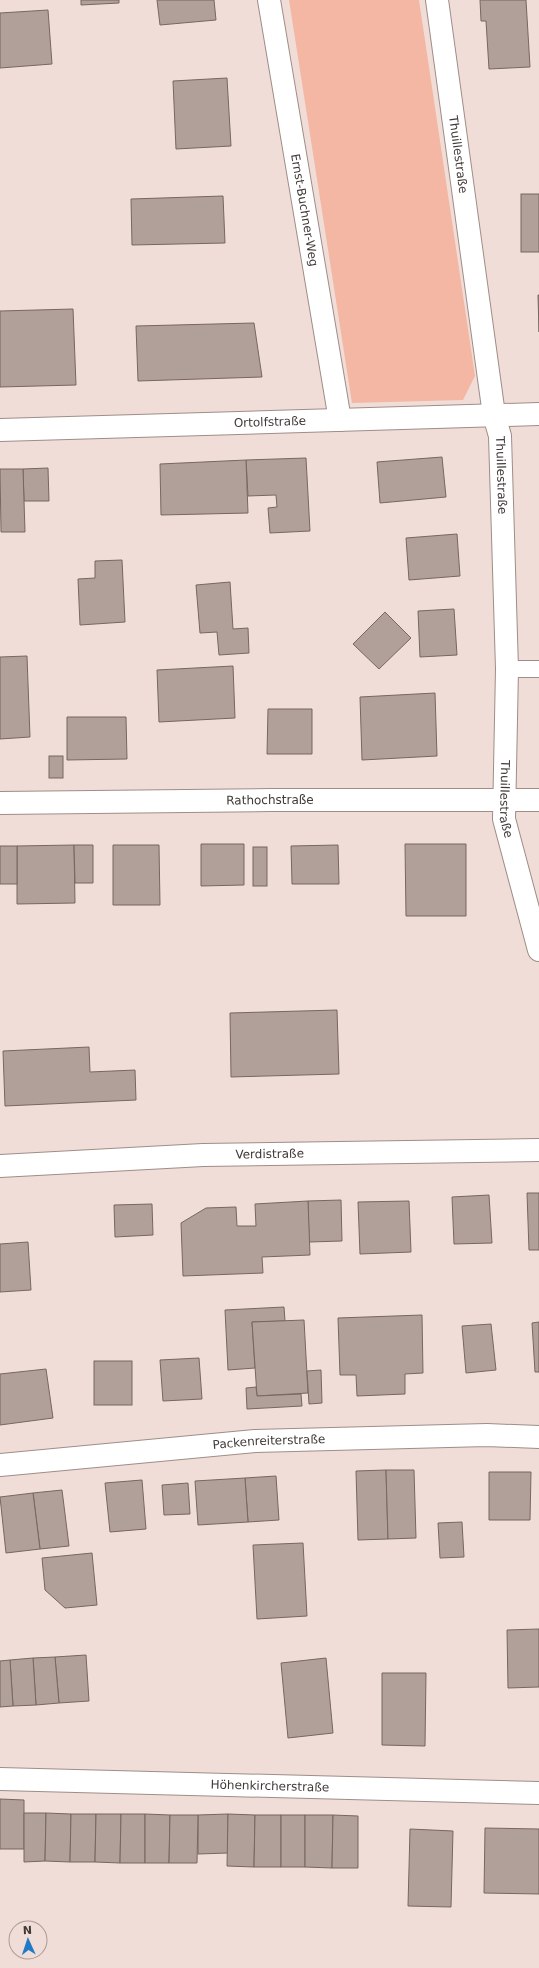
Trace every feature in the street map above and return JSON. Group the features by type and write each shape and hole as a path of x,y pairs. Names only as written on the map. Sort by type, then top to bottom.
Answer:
{"street":[{"name":"Ernst-Buchner-Weg","path":"269,0 340,420"},
{"name":"Thuillestraße","path":"437,0 494,415 500,436 507,669 504,819 539,950"},
{"name":"Ortolfstraße","path":"0,430 539,414"},
{"name":"Rathochstraße","path":"0,803 271,800 539,800"},
{"name":"Verdistraße","path":"0,1166 203,1155 539,1150"},
{"name":"Packenreiterstraße","path":"0,1465 255,1441 487,1435 539,1437"},
{"name":"Höhenkircherstraße","path":"0,1779 539,1793"}],"lane":[{"path":"507,669 539,669"}],"shaded area":[{"path":"289,0 419,0 475,376 463,400 352,403"}],"building":[{"path":"81,0 119,0 119,3 81,5"},
{"path":"157,0 214,0 216,20 160,25"},
{"path":"480,0 526,0 530,67 489,69 486,21 481,21"},
{"path":"48,10 52,64 0,68 0,13"},
{"path":"227,78 231,146 176,149 173,81"},
{"path":"521,194 539,194 539,252 521,252"},
{"path":"223,196 225,243 132,245 131,199"},
{"path":"538,295 539,295 539,332"},
{"path":"73,309 76,385 0,387 0,311"},
{"path":"254,323 262,377 138,381 136,326"},
{"path":"442,457 446,497 380,503 377,462"},
{"path":"306,458 310,531 270,533 268,508 277,507 276,495 248,496 246,460"},
{"path":"246,460 248,513 161,515 160,464"},
{"path":"48,468 49,501 24,501 23,469"},
{"path":"0,469 23,469 25,532 1,532"},
{"path":"457,534 460,576 409,580 406,538"},
{"path":"122,560 125,622 80,625 78,579 95,578 95,561"},
{"path":"230,582 233,629 248,628 249,653 219,655 217,632 200,633 196,585"},
{"path":"454,609 457,655 420,657 418,611"},
{"path":"385,612 411,638 379,669 353,644"},
{"path":"27,656 30,737 0,739 0,657"},
{"path":"233,666 235,718 159,722 157,670"},
{"path":"435,693 437,756 362,760 360,697"},
{"path":"268,709 312,709 312,754 267,754"},
{"path":"67,717 126,717 127,759 67,760"},
{"path":"49,756 63,756 63,778 49,778"},
{"path":"201,844 244,844 244,885 201,886"},
{"path":"405,844 466,844 466,916 406,916"},
{"path":"74,845 75,903 17,904 17,846"},
{"path":"74,845 93,845 93,883 75,883"},
{"path":"113,845 159,845 160,905 113,905"},
{"path":"338,845 339,884 292,884 291,846"},
{"path":"0,846 17,846 17,884 0,884"},
{"path":"253,847 267,847 267,886 253,886"},
{"path":"337,1010 339,1074 231,1077 230,1013"},
{"path":"89,1047 90,1072 135,1070 136,1100 5,1106 3,1051"},
{"path":"527,1193 539,1193 539,1250 529,1250"},
{"path":"489,1195 492,1243 454,1244 452,1197"},
{"path":"341,1200 342,1241 309,1242 308,1201"},
{"path":"308,1201 310,1255 262,1257 263,1273 183,1276 181,1223 206,1208 236,1207 237,1226 256,1226 255,1204"},
{"path":"409,1201 411,1252 360,1254 358,1202"},
{"path":"152,1204 153,1235 115,1237 114,1205"},
{"path":"28,1242 31,1290 0,1292 0,1244"},
{"path":"284,1307 285,1321 252,1322 255,1368 228,1370 225,1310"},
{"path":"422,1315 423,1373 405,1374 405,1394 357,1396 356,1375 340,1375 338,1318"},
{"path":"304,1320 308,1393 257,1396 252,1322"},
{"path":"539,1322 539,1372 535,1372 532,1323"},
{"path":"491,1324 496,1370 466,1373 462,1326"},
{"path":"199,1358 202,1399 163,1401 160,1360"},
{"path":"94,1361 132,1361 132,1405 94,1405"},
{"path":"46,1369 53,1418 0,1425 0,1374"},
{"path":"321,1370 322,1403 309,1404 307,1371"},
{"path":"256,1387 257,1396 301,1394 302,1406 247,1409 246,1388"},
{"path":"386,1470 388,1539 358,1540 356,1471"},
{"path":"386,1470 414,1470 416,1538 388,1539"},
{"path":"489,1472 531,1472 530,1520 489,1520"},
{"path":"276,1476 279,1520 248,1522 245,1478"},
{"path":"245,1478 248,1522 198,1525 195,1481"},
{"path":"142,1480 146,1529 110,1532 105,1483"},
{"path":"188,1483 190,1514 164,1515 162,1485"},
{"path":"62,1490 69,1546 40,1549 33,1493"},
{"path":"33,1493 40,1549 6,1553 0,1497"},
{"path":"462,1522 464,1557 440,1558 438,1523"},
{"path":"303,1543 307,1616 257,1619 253,1545"},
{"path":"92,1553 97,1605 65,1608 45,1590 42,1558"},
{"path":"539,1629 539,1687 508,1688 507,1630"},
{"path":"86,1655 89,1701 59,1703 55,1657"},
{"path":"55,1657 59,1703 36,1705 33,1658"},
{"path":"33,1658 36,1705 13,1706 10,1660"},
{"path":"326,1658 333,1733 288,1738 281,1663"},
{"path":"10,1660 13,1706 0,1707 0,1661"},
{"path":"382,1673 426,1673 425,1746 382,1745"},
{"path":"0,1799 24,1800 24,1849 0,1849"},
{"path":"24,1813 46,1813 45,1861 24,1862"},
{"path":"46,1813 71,1814 70,1862 45,1861"},
{"path":"71,1814 96,1814 95,1862 70,1862"},
{"path":"96,1814 121,1814 120,1863 95,1862"},
{"path":"121,1814 145,1814 145,1863 120,1863"},
{"path":"145,1814 170,1815 169,1863 145,1863"},
{"path":"228,1814 228,1853 198,1854 198,1815"},
{"path":"228,1814 255,1815 254,1867 227,1866"},
{"path":"170,1815 198,1815 197,1863 169,1863"},
{"path":"255,1815 281,1815 281,1867 254,1867"},
{"path":"281,1815 305,1815 305,1867 281,1867"},
{"path":"305,1815 333,1815 332,1868 305,1867"},
{"path":"333,1815 358,1816 358,1868 332,1868"},
{"path":"485,1828 539,1829 539,1894 484,1893"},
{"path":"410,1829 453,1831 451,1907 408,1906"}]}
